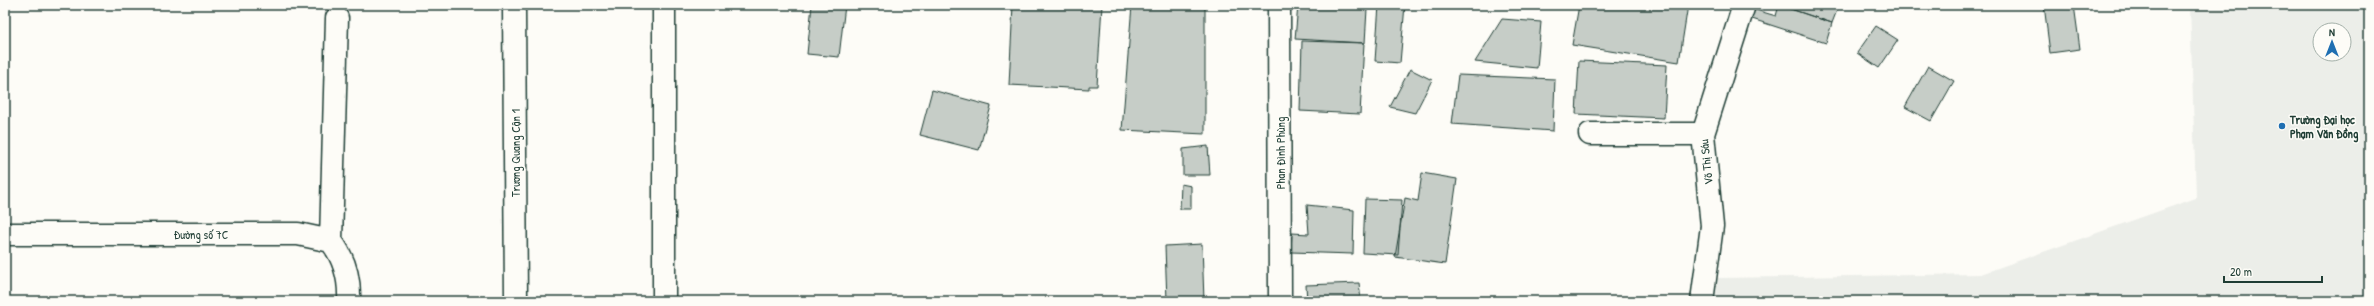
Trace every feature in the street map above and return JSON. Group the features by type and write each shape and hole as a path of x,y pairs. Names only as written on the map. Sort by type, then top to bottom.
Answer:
{"street":[{"name":"Trương Quang Cận 1","path":"514,5 516,301"},
{"path":"664,5 664,301"},
{"name":"Phan Đình Phùng","path":"1279,5 1280,301"},
{"name":"Võ Thị Sáu","path":"1702,301 1712,226 1703,134 1744,5"},
{"path":"338,18 331,241 342,255 350,288 349,301"},
{"path":"1590,134 1703,134"},
{"name":"Đường số 7C","path":"5,234 298,234 331,241"}],"shaded area":[{"name":"Trường Đại học Phạm Văn Đồng","path":"2190,5 2369,5 2369,301 1713,301 1717,278 1981,274 2196,198"}],"building":[{"path":"812,5 845,5 839,57 807,54"},
{"path":"1013,5 1102,5 1097,86 1089,86 1089,89 1009,85"},
{"path":"1132,5 1205,5 1205,134 1122,130"},
{"path":"1298,5 1367,9 1365,43 1295,39"},
{"path":"1379,5 1405,5 1400,63 1375,61"},
{"path":"1579,5 1688,5 1679,62 1572,45"},
{"path":"1779,5 1832,23 1826,43 1746,17 1749,8 1776,16"},
{"path":"1779,5 1839,5 1832,23"},
{"path":"2044,5 2074,5 2080,49 2050,53"},
{"path":"1502,19 1541,22 1537,68 1475,62"},
{"path":"1876,26 1898,40 1879,68 1857,53"},
{"path":"1302,41 1364,43 1360,114 1300,111"},
{"path":"1579,61 1667,65 1664,118 1576,114"},
{"path":"1928,66 1954,81 1931,121 1905,107"},
{"path":"1410,69 1432,80 1415,113 1390,107"},
{"path":"1458,75 1555,79 1553,131 1452,124"},
{"path":"932,90 991,106 979,150 920,135"},
{"path":"1208,146 1210,175 1183,175 1183,149"},
{"path":"1422,173 1457,179 1445,264 1395,257 1405,198 1418,201"},
{"path":"1181,184 1191,186 1191,209 1180,209"},
{"path":"1365,199 1402,200 1398,255 1363,253"},
{"path":"1307,205 1354,210 1353,254 1291,252 1292,233 1309,234"},
{"path":"1202,244 1204,301 1167,301 1165,246"},
{"path":"1359,283 1361,301 1307,301 1306,285"}],"place":[{"name":"Trường Đại học Phạm Văn Đồng","path":"2282,126"}]}
